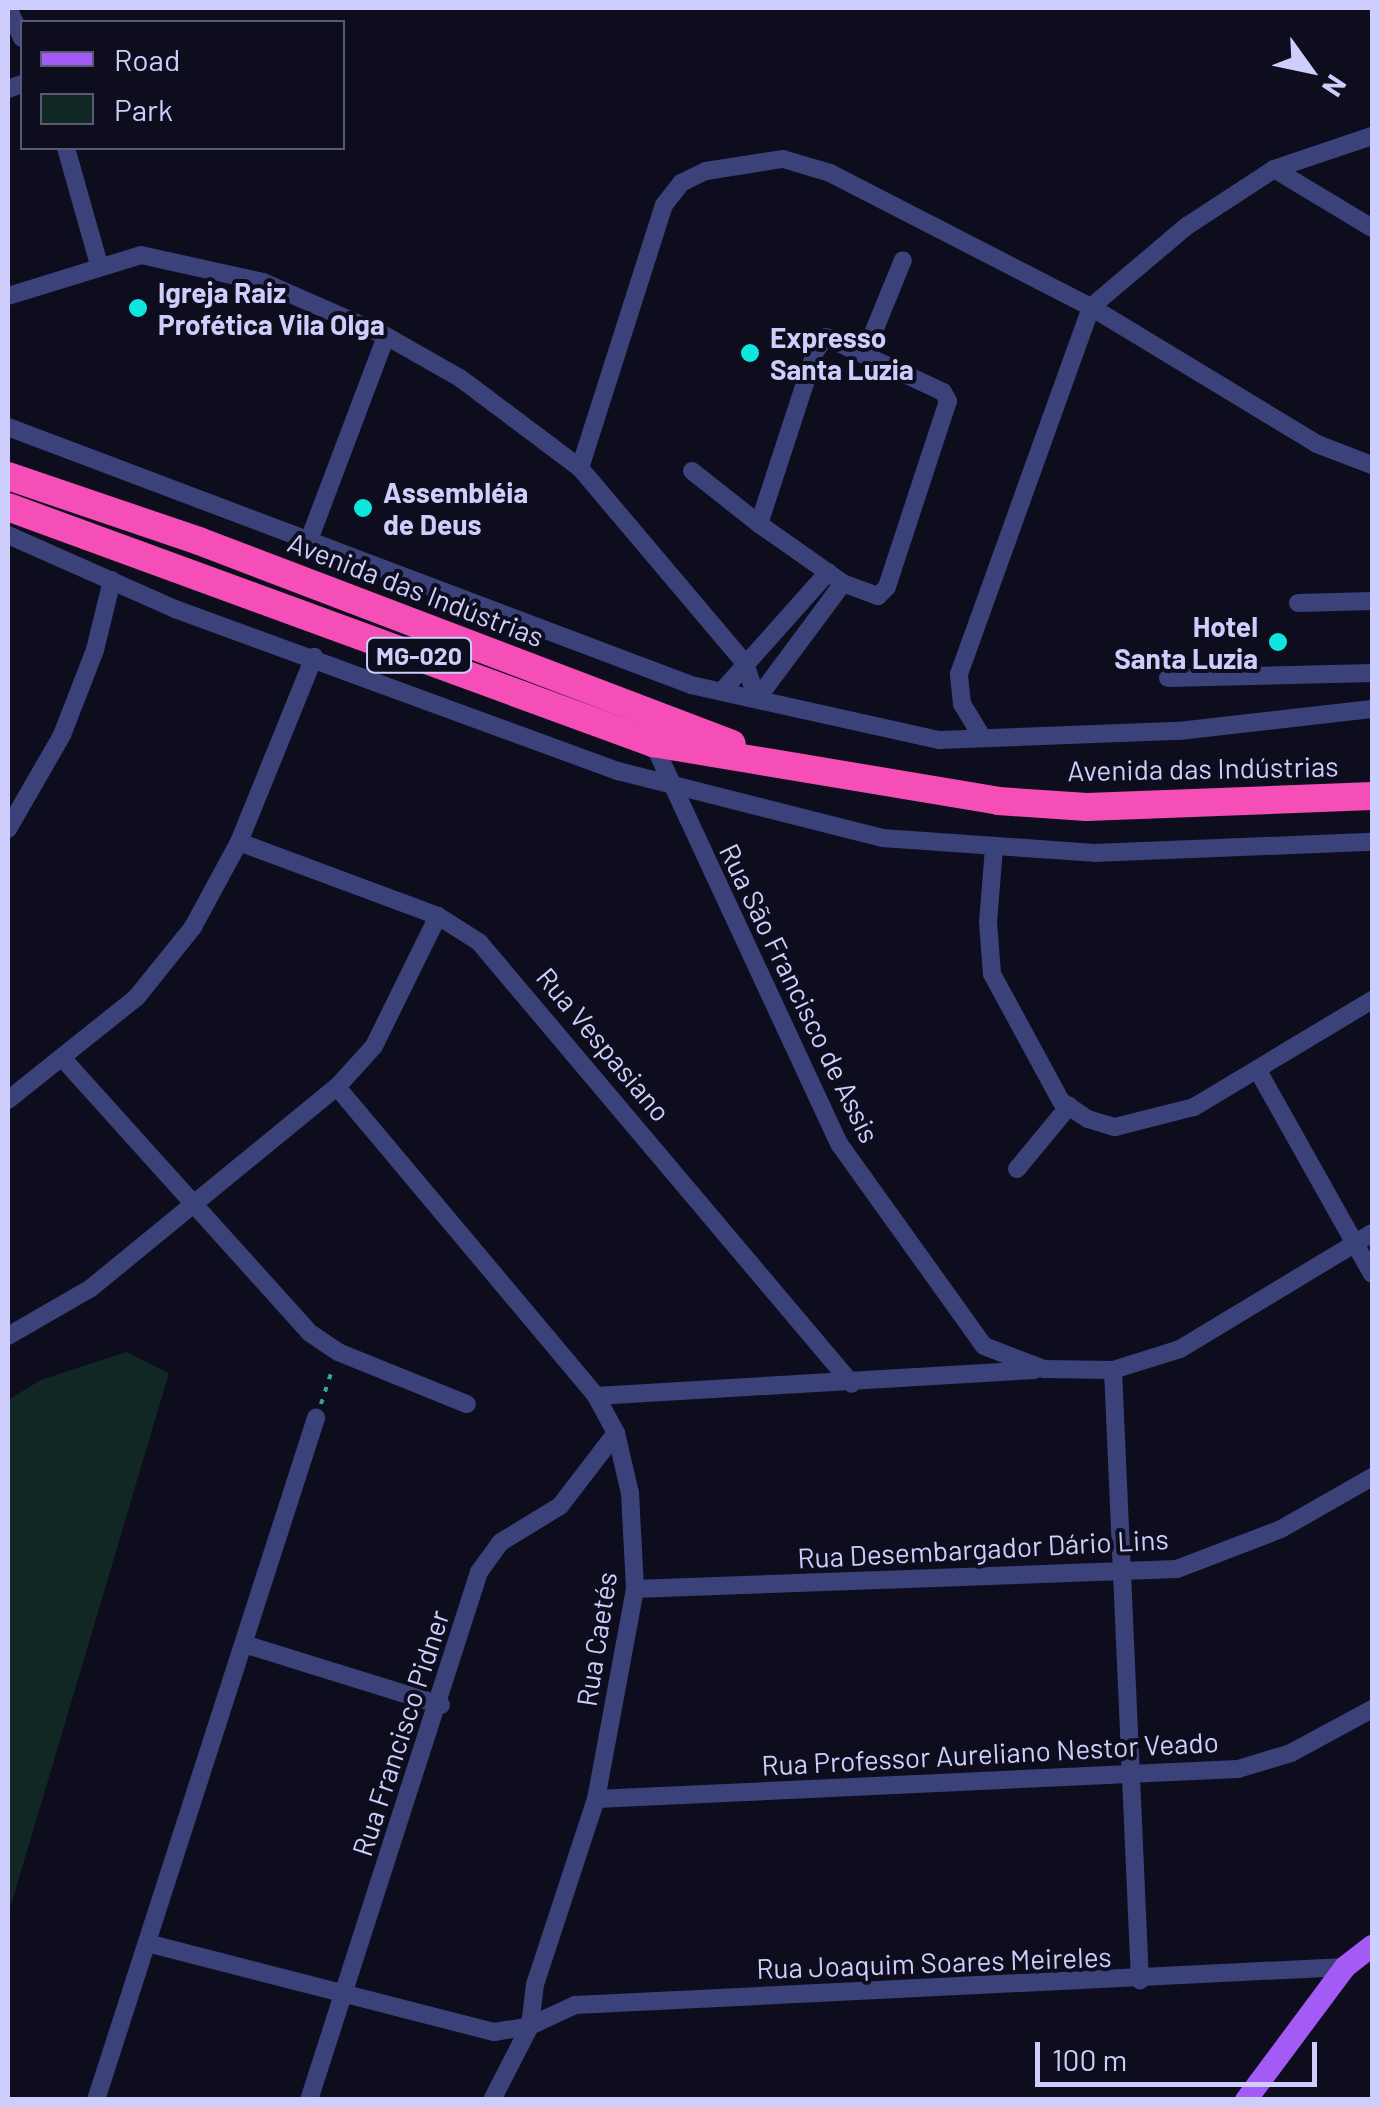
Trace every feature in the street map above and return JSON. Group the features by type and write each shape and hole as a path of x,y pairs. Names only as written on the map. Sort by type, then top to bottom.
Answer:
{"highway":[{"name":"Avenida das Indústrias","path":"8,476 440,632 798,770"},
{"name":"Avenida das Indústrias","path":"8,507 653,743 915,791 1087,806 1372,796"}],"main road":[{"path":"1246,2100 1345,1967 1372,1946"}],"street":[{"path":"8,8 20,34"},
{"path":"982,737 962,704 958,674 1090,307 1187,226 1274,169 1372,136"},
{"path":"67,150 99,264"},
{"path":"580,468 664,204 681,183 706,171 784,160 830,173 1090,307 1317,444 1372,464"},
{"path":"1274,169 1372,228"},
{"path":"8,296 99,264 141,255 193,262 263,282 386,336 460,378 580,468 745,663 757,699"},
{"path":"865,353 903,260"},
{"path":"309,540 386,336"},
{"path":"692,470 759,524 836,577 874,596 885,590 948,401 943,392 830,337 818,344 759,524"},
{"path":"8,427 309,540 538,632 691,685 940,740 1179,731 1372,709"},
{"path":"32,544 46,518 84,503"},
{"path":"8,535 112,580 618,771 665,779 882,838 1094,853 1372,842"},
{"path":"723,690 745,663 836,577"},
{"path":"757,699 836,577"},
{"path":"8,829 62,735 96,650 112,580"},
{"path":"440,632 453,597"},
{"path":"1298,604 1372,601"},
{"path":"525,665 538,632"},
{"path":"8,1100 64,1061 136,998 193,927 239,842 314,657"},
{"path":"1168,678 1372,673"},
{"name":"Rua São Francisco de Assis","path":"653,743 665,779 840,1145 967,1330 984,1346 1044,1369 1113,1370 1180,1349 1372,1233"},
{"name":"Rua Vespasiano","path":"239,842 438,916 479,942 852,1384"},
{"path":"994,848 988,922 992,974 1032,1056 1069,1106 1115,1127 1158,1121 1257,1069 1372,1000"},
{"path":"8,1336 91,1288 337,1088 374,1046 438,916"},
{"path":"64,1061 189,1205 310,1333 338,1352 467,1404"},
{"path":"1257,1069 1372,1274"},
{"name":"Rua Caetés","path":"337,1088 596,1396 616,1433 632,1510 635,1589 596,1799 535,1984 530,2026 492,2100"},
{"path":"1017,1169 1069,1106"},
{"path":"596,1396 852,1384 1044,1369"},
{"path":"1113,1370 1119,1575 1140,1980"},
{"path":"96,2100 247,1645 316,1418"},
{"name":"Rua Francisco Pidner","path":"309,2100 488,1554 560,1506 616,1433"},
{"name":"Rua Desembargador Dário Lins","path":"635,1589 1119,1575 1176,1569 1230,1552 1372,1477"},
{"path":"247,1645 441,1705"},
{"name":"Rua Professor Aureliano Nestor Veado","path":"596,1799 1130,1775 1265,1762 1372,1709"},
{"path":"147,1943 494,2032 530,2026"},
{"name":"Rua Joaquim Soares Meireles","path":"530,2026 575,2004 1140,1980 1345,1967"}],"path":[{"path":"316,1418 338,1352"}],"green space":[{"path":"126,1352 169,1373 8,1915 8,1400 41,1380"}],"place":[{"name":"Igreja Raiz Profética Vila Olga","path":"138,308"},
{"name":"Expresso Santa Luzia","path":"750,353"},
{"name":"Assembléia de Deus","path":"363,508"},
{"name":"Hotel Santa Luzia","path":"1278,642"}]}
